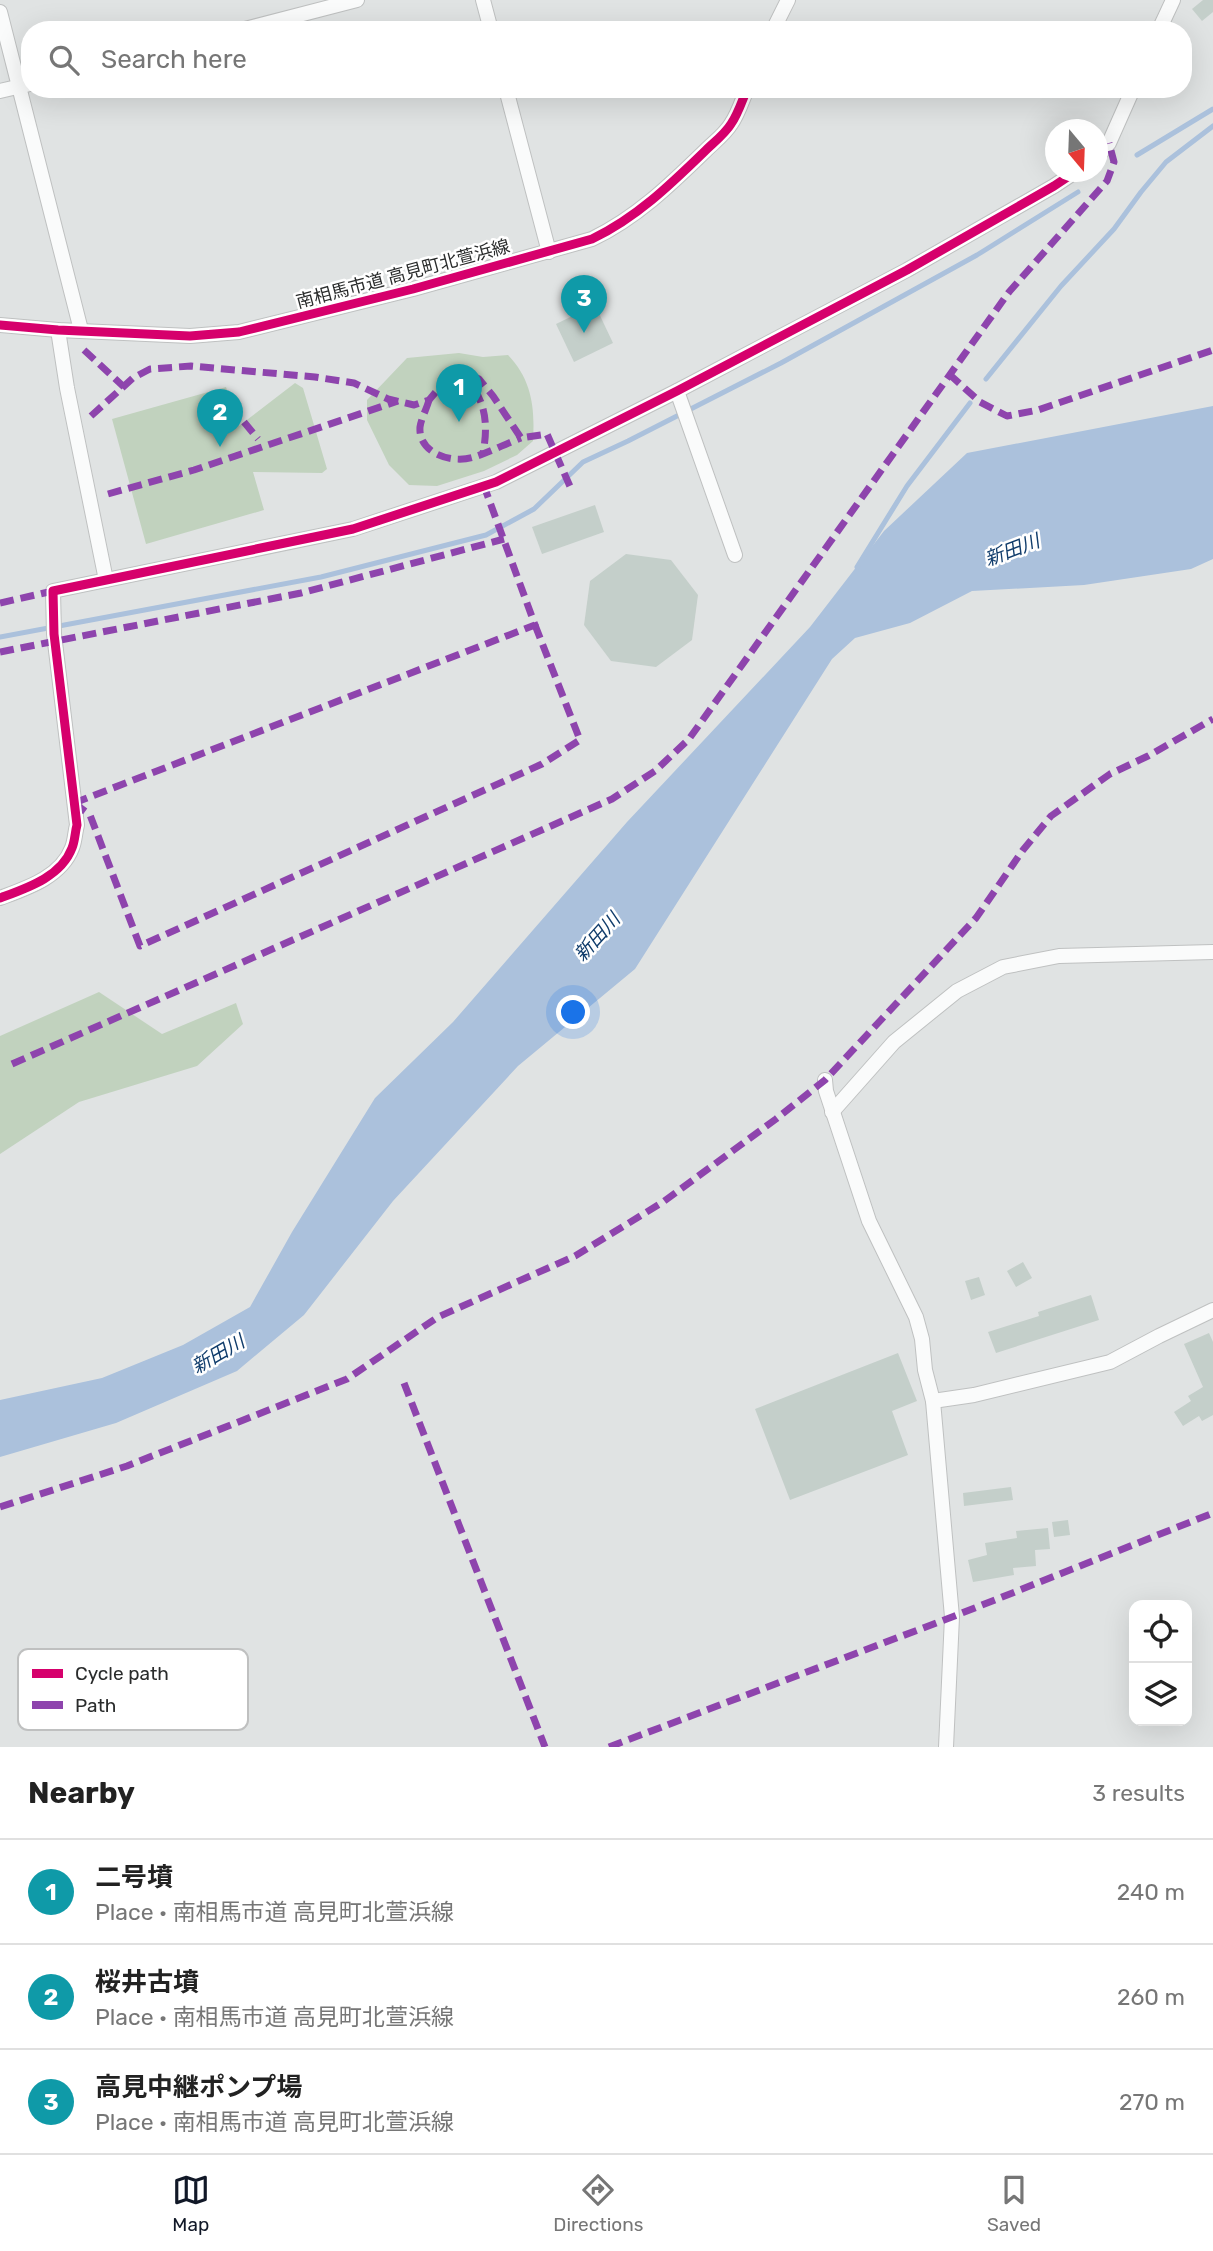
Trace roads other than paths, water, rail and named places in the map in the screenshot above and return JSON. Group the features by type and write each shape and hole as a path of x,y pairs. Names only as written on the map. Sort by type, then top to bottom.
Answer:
{"street":[{"path":"276,21 358,0"},
{"path":"483,0 489,21"},
{"path":"777,21 788,0"},
{"path":"1163,21 1173,0"},
{"path":"0,12 21,73"},
{"path":"0,91 21,86"},
{"path":"28,98 81,330"},
{"path":"508,98 549,252"},
{"name":"南相馬市道 高見町北萱浜線","path":"0,325 190,336 239,331 413,289 592,239 613,229 665,190 730,127 743,98"},
{"path":"1108,144 1129,98"},
{"path":"0,898 27,888 55,872 72,848 77,825 52,591 353,529 496,482 678,396 1060,182"},
{"path":"58,330 69,401 107,580"},
{"path":"678,396 735,555"},
{"path":"832,1112 894,1042 957,991 1003,967 1059,956 1213,952"},
{"path":"825,1080 832,1112 869,1221 916,1317 922,1339 925,1370 933,1401 952,1617 946,1747"},
{"path":"933,1401 974,1395 1110,1362 1213,1310"}],"water":[{"name":"新田川","path":"1213,406 1213,559 1191,569 1084,585 972,591 910,623 855,638 832,659 635,969 518,1066 393,1201 304,1315 237,1371 116,1423 0,1457 0,1400 102,1378 183,1345 250,1307 292,1232 375,1098 453,1022 627,822 810,627 884,531 967,453"}],"waterway":[{"path":"1137,155 1213,109"},
{"path":"986,379 1061,286 1114,229 1166,162 1213,126"},
{"path":"0,637 321,577 486,535 534,509 583,462 781,363 977,255 1078,192"},
{"path":"857,567 907,486 970,403"}],"place":[{"name":"高見中継ポンプ場","path":"584,333"},
{"name":"二号墳","path":"459,422"},
{"name":"桜井古墳","path":"220,447"}]}
